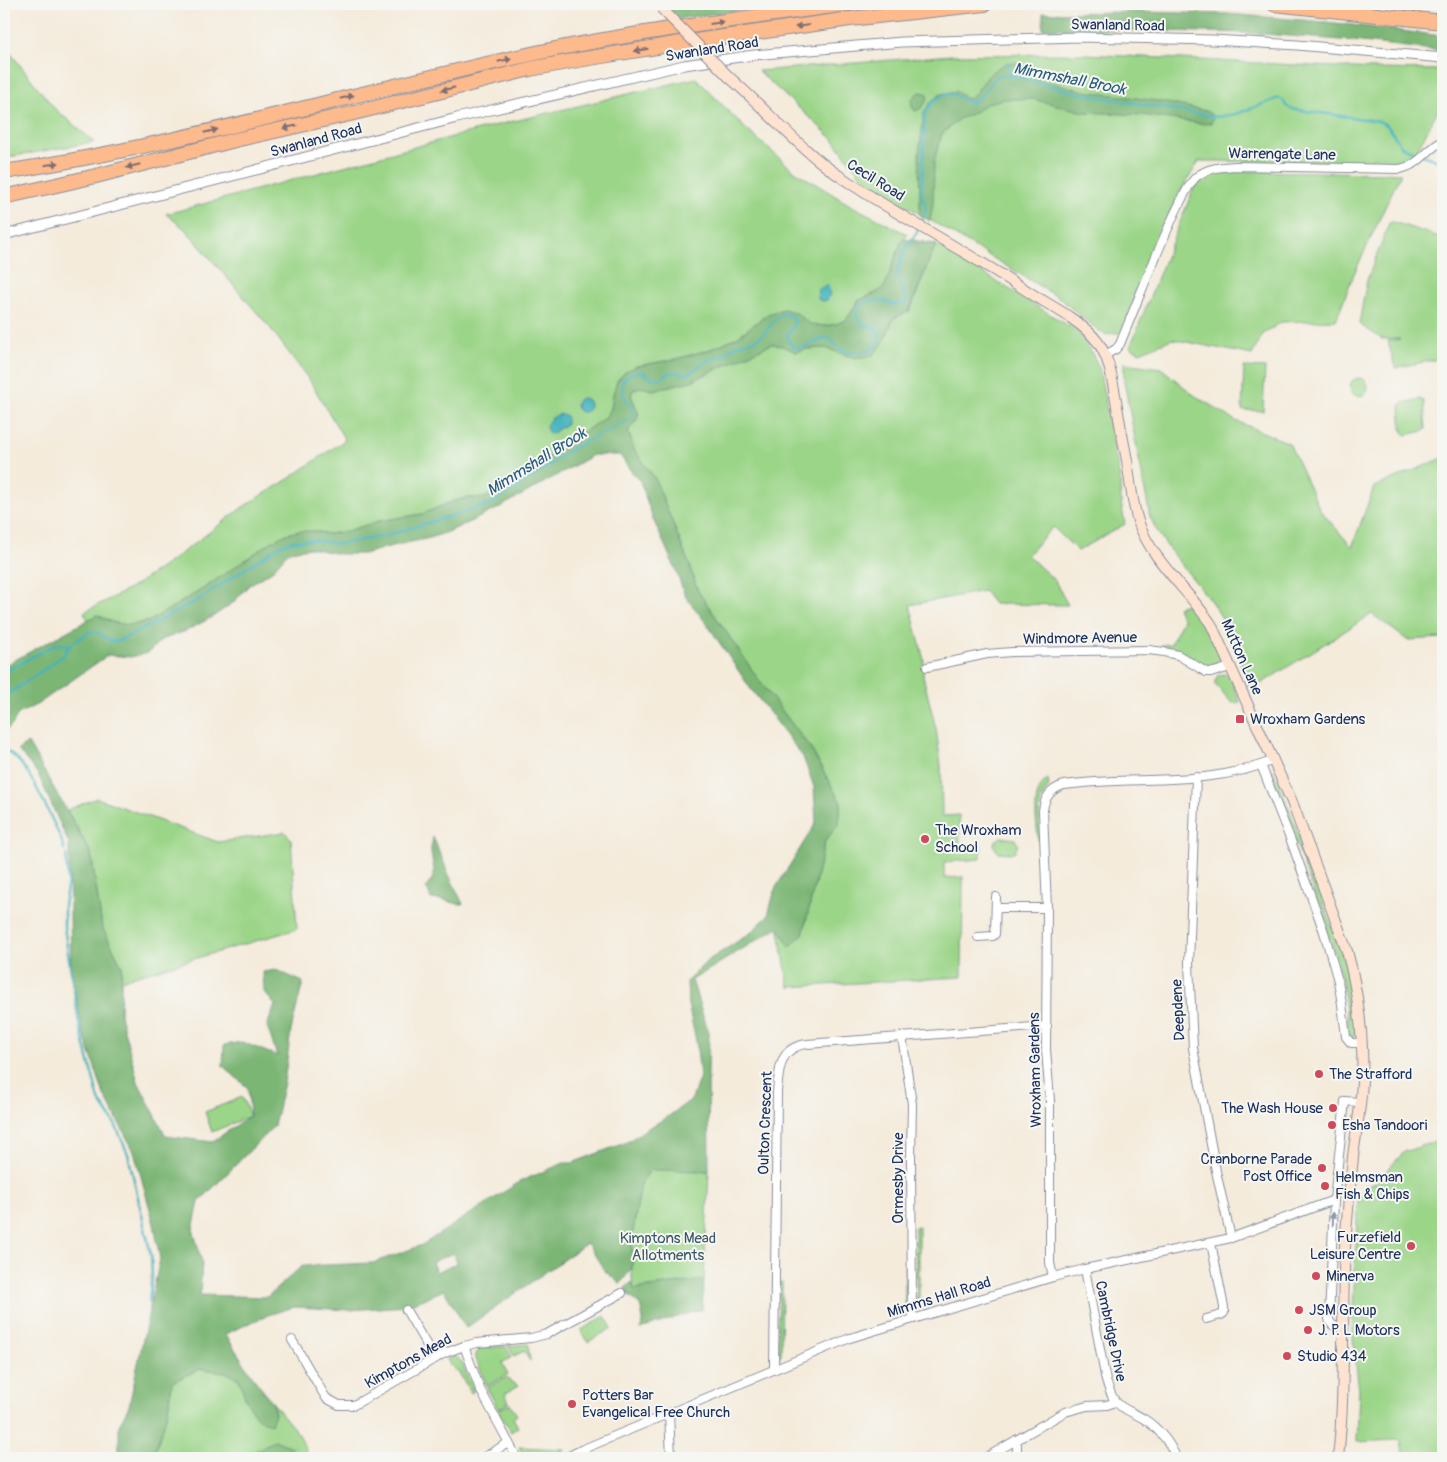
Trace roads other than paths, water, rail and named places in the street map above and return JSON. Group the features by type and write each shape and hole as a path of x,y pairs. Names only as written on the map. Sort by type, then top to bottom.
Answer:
{"highway":[{"path":"4,172 133,149 528,55 672,29 847,4"},
{"path":"4,197 530,69 672,45 850,19 985,4"},
{"path":"1274,4 1443,22"}],"main road":[{"name":"Cecil Road","path":"658,6 809,153 843,178 993,268 1075,322 1093,336 1104,353"},
{"name":"Mutton Lane","path":"1104,353 1112,380 1138,522 1160,560 1202,610 1211,624 1274,760 1298,818 1346,950 1355,987 1361,1043 1362,1081 1349,1194 1345,1249 1343,1402 1338,1458"}],"street":[{"name":"Swanland Road","path":"4,235 456,118 684,65 754,55 902,42 1079,37 1297,44 1443,58"},
{"name":"Warrengate Lane","path":"1104,353 1112,352 1120,344 1166,233 1188,188 1203,173 1210,169 1236,166 1400,169 1410,167 1420,161 1426,153 1443,141"},
{"name":"Windmore Avenue","path":"927,667 987,654 1012,652 1148,650 1178,656 1206,672 1214,672 1230,666"},
{"name":"Wroxham Gardens","path":"1053,1277 1050,1263 1050,1101 1046,1063 1047,908 1044,806 1047,796 1058,787 1068,784 1230,774 1261,766 1274,760"},
{"path":"1261,766 1291,841 1327,941 1338,982 1346,1037 1351,1043 1361,1043"},
{"name":"Deepdene","path":"1196,777 1189,963 1193,1048 1216,1171 1231,1238"},
{"path":"978,937 993,936 995,934 996,897"},
{"path":"996,908 1047,908"},
{"name":"Oulton Crescent","path":"774,1369 777,1094 780,1065 788,1052 794,1047 801,1045 1046,1026"},
{"name":"Ormesby Drive","path":"902,1036 912,1104 912,1311 914,1319"},
{"path":"1343,1327 1333,1326 1330,1324 1329,1319 1334,1200 1345,1101 1360,1102"},
{"name":"Mimms Hall Road","path":"565,1458 850,1338 1053,1277 1231,1238 1334,1200"},
{"path":"1206,1319 1221,1316 1224,1313 1211,1243"},
{"name":"Cambridge Drive","path":"1085,1269 1106,1380 1116,1402 1145,1420 1162,1434 1174,1451 1176,1458"},
{"name":"Kimptons Mead","path":"292,1340 324,1395 329,1400 343,1406 354,1405 445,1353 464,1346 531,1338 547,1334 622,1293"},
{"path":"406,1310 435,1359"},
{"path":"464,1346 480,1390 517,1458"},
{"path":"985,1458 1071,1410 1087,1406 1108,1405 1116,1402"},
{"path":"669,1414 671,1458"},
{"path":"1016,1440 1017,1458"},
{"path":"482,1458 508,1443"}],"water":[{"path":"825,285 828,286 830,297 824,301 819,300 817,297 818,290"},
{"path":"580,398 586,398 590,405 586,412 580,412 576,408 576,402"},
{"path":"561,414 567,418 566,424 549,434 546,427 548,422 553,417"}],"waterway":[{"path":"1007,62 1013,75"},
{"name":"Mimmshall Brook","path":"921,223 926,209 922,197 922,189 925,113 927,109 937,98 950,94 970,103 979,98 996,77 1013,75 1087,95 1217,117 1236,114 1279,98 1283,100 1286,106 1292,109 1378,121 1387,125 1402,147 1443,163"},
{"name":"Mimmshall Brook","path":"4,672 56,644 70,645 89,632 97,632 111,641 118,641 203,597 279,546 292,541 316,540 338,544 385,536 490,504 516,489 573,448 628,421 633,415 634,410 625,397 622,382 631,374 642,372 657,379 671,372 689,373 701,364 719,357 737,345 759,338 774,320 783,314 794,318 794,324 787,336 789,343 797,348 829,338 839,348 847,351 869,351 877,343 876,328 864,325 859,321 857,310 861,305 874,300 897,304 907,302 898,280 899,268 904,251 919,228"},
{"name":"Mimmshall Brook","path":"4,697 63,656 70,645"},
{"path":"4,751 12,755 29,775 61,839 64,849"},
{"path":"66,855 68,882 64,905 64,927 79,1023 99,1100 115,1124 128,1154 151,1255 152,1276 149,1302"}],"place":[{"name":"Wroxham Gardens","path":"1240,719"},
{"name":"The Wroxham School","path":"925,839"},
{"name":"The Strafford","path":"1319,1074"},
{"name":"The Wash House","path":"1333,1108"},
{"name":"Esha Tandoori","path":"1332,1125"},
{"name":"Cranborne Parade Post Office","path":"1322,1168"},
{"name":"Helmsman Fish & Chips","path":"1325,1186"},
{"name":"Furzefield Leisure Centre","path":"1411,1246"},
{"name":"Minerva","path":"1316,1276"},
{"name":"JSM Group","path":"1299,1310"},
{"name":"J. P. L Motors","path":"1308,1330"},
{"name":"Studio 434","path":"1287,1356"},
{"name":"Potters Bar Evangelical Free Church","path":"572,1404"}],"park label":[{"name":"Kimptons Mead Allotments","path":"668,1246"}]}
